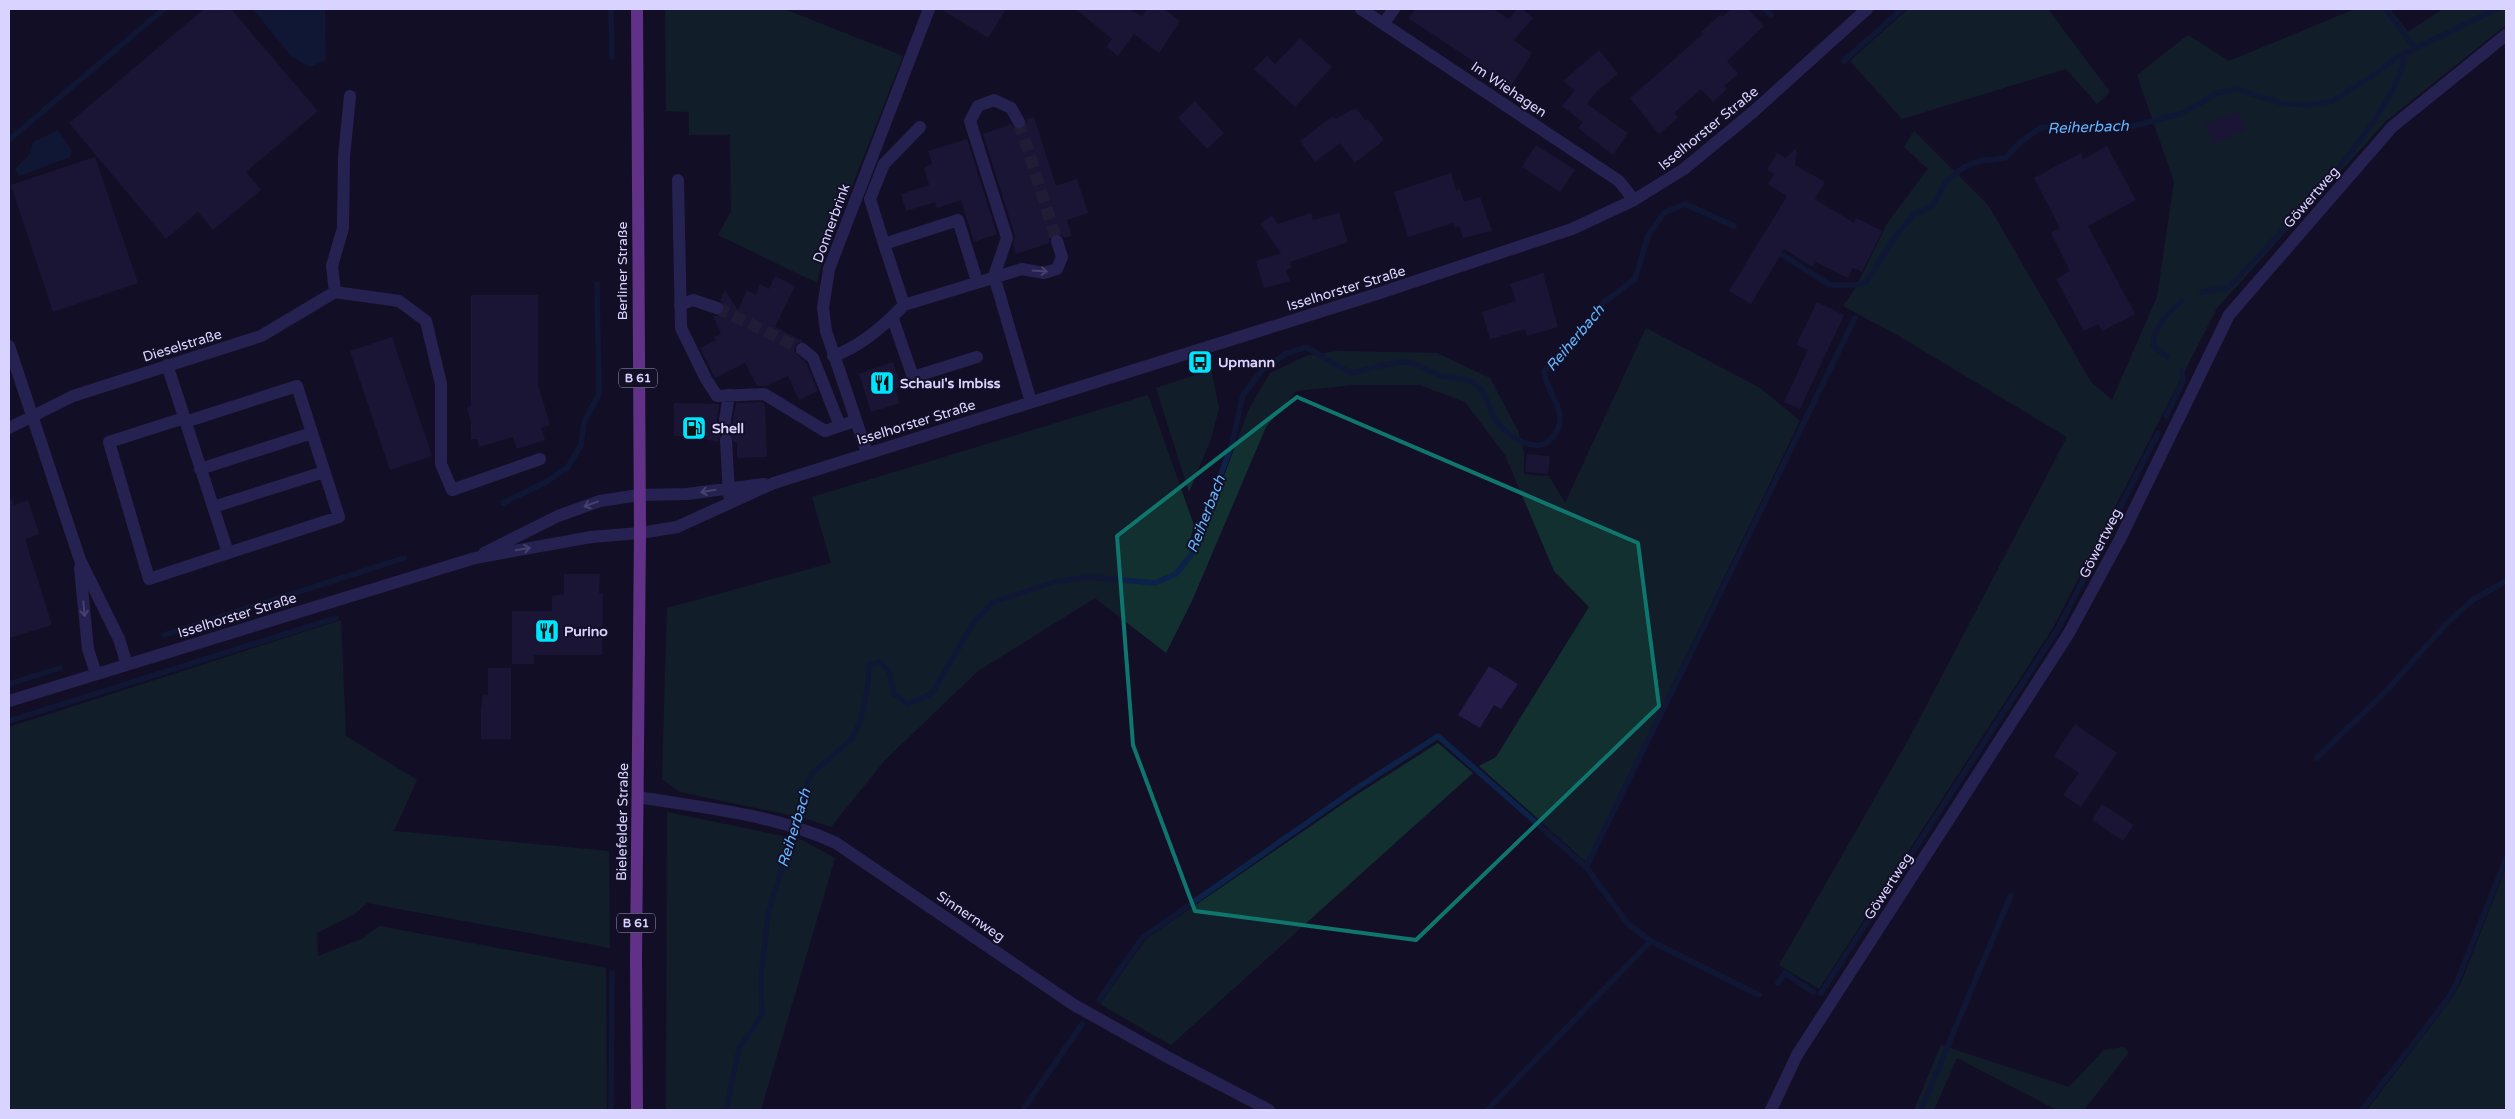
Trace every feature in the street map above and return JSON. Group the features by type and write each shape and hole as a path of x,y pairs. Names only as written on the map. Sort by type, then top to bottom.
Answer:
{"main road":[{"name":"Berliner Straße","path":"637,9 640,534"},
{"name":"Bielefelder Straße","path":"637,1110 640,534"}],"street":[{"name":"Donnerbrink","path":"867,453 833,356 822,308 829,269 929,9"},
{"name":"Im Wiehagen","path":"1361,9 1619,181 1634,200"},
{"path":"1384,23 1394,9"},
{"name":"Isselhorster Straße","path":"9,702 475,558 591,537 640,534 677,527 774,483 1537,242 1596,219 1661,185 1720,140 1867,9"},
{"name":"Göwertweg","path":"1771,1110 1796,1056 2069,633 2120,539 2229,315 2392,127 2506,35"},
{"path":"350,96 344,157 343,228 332,266 335,292 400,301 426,321 441,384 442,464 452,490 540,459"},
{"path":"1019,122 1011,108 994,100 978,106 970,120 1008,238 994,276 1031,402"},
{"path":"904,305 870,199 884,164 920,128"},
{"path":"678,180 681,328 706,379 717,396 764,394 824,431 855,421"},
{"path":"884,244 958,220 977,281"},
{"path":"833,356 846,352 893,319 904,305 1022,268 1044,273 1057,269 1062,257 1057,241"},
{"name":"Dieselstraße","path":"9,428 73,396 261,336 335,292"},
{"path":"680,305 693,300 717,308"},
{"path":"893,319 913,377 977,357"},
{"path":"9,346 80,560 120,639 128,665"},
{"path":"802,349 813,358 840,426"},
{"path":"167,365 228,553"},
{"path":"297,386 312,433 339,517 149,579 109,442 297,386"},
{"path":"725,420 729,395"},
{"path":"200,469 312,433"},
{"path":"726,440 730,503"},
{"path":"213,507 324,472"},
{"name":"Isselhorster Straße","path":"475,558 558,516 600,501 639,495 687,494 774,483"},
{"path":"80,560 88,649 96,674"},
{"name":"Sinnernweg","path":"638,797 728,811 804,829 836,843 1074,1005 1171,1059 1269,1110"}],"highlighted area":[{"path":"1297,397 1638,543 1659,706 1416,940 1195,911 1133,745 1117,536"}],"green space":[{"path":"665,9 784,9 903,56 822,263 817,283 718,235 731,211 730,135 689,135 689,112 666,111"},
{"path":"1908,9 2048,9 2110,92 2097,104 2066,69 1902,119 1850,61"},
{"path":"2355,9 2390,9 2408,32 2443,9 2506,9 2506,25 2386,121 2217,308 2054,626 1819,989 1779,965 1910,737 2067,437 1899,336 1843,306 1855,289 1888,222 1928,169 1904,147 1914,131 1988,205 2091,382 2112,400 2157,297 2174,182 2137,75 2188,35 2229,61"},
{"path":"1646,328 1760,388 1800,421 1586,862 1479,766 1496,757 1589,607 1554,571 1505,455 1465,402 1420,385 1352,385 1296,391 1266,427 1192,601 1166,653 1095,598 978,671 885,760 831,827 808,819 680,792 662,779 667,608 831,563 812,497 1148,395 1194,525 1190,541 1199,544 1248,411 1270,373 1306,356 1337,351 1437,353 1490,378 1518,431 1524,452 1524,474 1549,476 1565,503"},
{"path":"1211,370 1219,408 1211,439 1189,492 1156,388"},
{"path":"341,620 346,736 417,780 394,831 609,851 610,948 367,903 355,914 317,933 318,956 362,939 379,926 606,968 607,1110 9,1110 9,727"},
{"path":"1438,743 1473,773 1171,1045 1100,1004 1146,939 1353,797"},
{"path":"667,812 802,840 835,858 761,1110 666,1110"},
{"path":"2506,868 2506,1110 2367,1110 2450,1001 2461,983"},
{"path":"1941,1045 2069,1087 2104,1050 2123,1047 2129,1052 2084,1110 2057,1110 1957,1058 1934,1110 1914,1110"}],"water":[{"path":"253,9 325,9 326,60 310,67 292,57"},
{"path":"58,130 72,151 70,157 19,176 15,169 30,154 33,142"}],"building":[{"path":"204,9 231,9 318,111 246,172 261,190 213,230 198,212 166,239 69,123"},
{"path":"941,9 1006,9 988,38"},
{"path":"1076,9 1128,9 1142,16 1147,9 1164,9 1180,21 1159,53 1134,34 1118,56 1106,47 1112,39"},
{"path":"1416,9 1493,9 1509,19 1517,9 1522,9 1533,18 1514,40 1532,53 1511,86 1408,18"},
{"path":"1731,9 1748,9 1764,26 1727,61 1738,74 1724,86 1727,89 1713,102 1701,89 1674,113 1678,118 1659,134 1630,98 1703,34 1701,32 1720,15 1722,17"},
{"path":"1300,38 1332,67 1295,107 1254,69 1267,56 1275,64"},
{"path":"1599,50 1618,74 1598,90 1587,104 1628,133 1613,155 1578,128 1583,122 1562,106 1575,90 1563,81"},
{"path":"1195,101 1224,133 1207,149 1178,118"},
{"path":"1356,108 1366,121 1368,119 1384,140 1355,163 1340,143 1315,162 1300,141 1333,116 1335,119"},
{"path":"2238,111 2246,129 2213,144 2205,125"},
{"path":"1034,117 1056,186 1077,179 1088,213 1067,220 1072,236 1065,238 1059,233 1054,233 1049,239 1049,243 1016,254 1013,245 1015,236 983,134 1011,124 1015,129 1023,129 1026,126 1027,119"},
{"path":"967,139 997,234 974,242 961,200 937,208 935,202 906,211 901,194 929,185 924,167 932,164 928,151"},
{"path":"1536,145 1575,170 1560,192 1522,167"},
{"path":"2107,146 2136,200 2088,226 2135,314 2102,331 2098,324 2084,331 2056,279 2070,271 2051,233 2060,228 2034,178 2081,153 2083,159"},
{"path":"1797,148 1795,165 1825,182 1815,199 1854,223 1856,218 1882,231 1862,272 1853,268 1848,278 1816,262 1813,267 1784,249 1751,304 1729,291 1787,196 1768,184 1774,174 1767,170 1777,153 1785,158"},
{"path":"95,157 138,283 53,312 11,185"},
{"path":"1451,173 1456,190 1460,189 1464,202 1480,197 1492,231 1463,238 1459,226 1455,228 1453,223 1408,237 1394,192"},
{"path":"1311,213 1313,220 1339,213 1348,242 1290,262 1292,268 1286,270 1290,281 1264,288 1256,261 1281,253 1260,224 1272,215 1278,224"},
{"path":"1543,273 1558,327 1527,336 1525,329 1490,339 1482,312 1516,301 1510,284"},
{"path":"775,276 795,286 775,327 803,341 796,344 794,351 806,363 818,391 799,400 788,376 766,386 757,386 745,363 715,378 700,348 716,340 714,337 721,334 713,316 719,316 724,311 725,306 720,301 725,290 738,310 747,290 756,295 760,284 769,289"},
{"path":"471,295 538,295 538,385 550,425 541,428 545,440 517,449 513,437 479,447 477,439 471,439 471,422 467,408 471,406"},
{"path":"1817,302 1844,315 1800,409 1784,402 1808,350 1796,345"},
{"path":"392,337 432,456 390,470 350,351"},
{"path":"893,362 901,387 895,389 900,403 871,412 859,374"},
{"path":"762,402 765,404 767,457 737,458 737,442 734,442 729,433 721,434 718,442 688,436 674,436 674,403 719,404 717,422 724,428 732,425 736,403"},
{"path":"1527,454 1550,456 1548,474 1525,472"},
{"path":"12,499 14,505 28,500 39,534 25,539 52,625 9,638 9,500"},
{"path":"564,574 600,574 599,593 603,594 602,655 534,655 534,664 512,664 512,611 552,611 552,596 564,594"},
{"path":"1489,666 1518,684 1501,709 1494,705 1480,728 1458,715"},
{"path":"488,668 511,668 511,739 481,739 481,710 483,694 488,695"},
{"path":"2075,724 2117,753 2081,807 2063,795 2079,773 2054,756"},
{"path":"2102,804 2134,825 2123,841 2092,820"}],"waterway":[{"path":"9,140 164,9"},
{"path":"611,9 612,57"},
{"path":"1765,9 1771,15"},
{"path":"1844,61 1902,9"},
{"path":"2385,9 2415,48"},
{"name":"Reiherbach","path":"1781,254 1830,285 1855,285 1866,282 1892,241 1913,215 1932,206 1946,182 1964,167 1979,161 2005,158 2022,141 2042,127 2122,129 2183,113 2217,93 2236,89 2284,104 2308,105 2333,101 2380,71 2397,57 2497,9"},
{"path":"2202,292 2229,287 2332,176 2381,110 2398,79 2405,53"},
{"name":"Reiherbach","path":"726,1110 739,1048 762,1015 761,976 768,914 798,813 811,774 852,739 861,720 868,683 869,665 880,662 889,671 894,694 908,704 932,693 974,622 993,602 1055,582 1088,577 1155,583 1176,574 1191,555 1232,444 1243,395 1263,369 1285,354 1306,347 1351,373 1387,364 1407,362 1442,376 1468,380 1481,389 1492,414 1505,431 1528,444 1543,444 1556,433 1560,421 1560,414 1544,371 1573,343 1603,303 1635,279 1648,236 1664,213 1685,204 1734,226"},
{"path":"503,503 548,481 568,467 581,445 584,422 599,394 597,284"},
{"path":"2167,357 2153,345 2154,339 2163,321 2182,301"},
{"path":"1586,867 1855,318"},
{"path":"2166,416 2183,381 2182,371"},
{"path":"1821,993 2059,627 2158,433"},
{"path":"164,635 404,558"},
{"path":"2317,758 2388,689 2448,622 2474,599 2506,581"},
{"path":"9,721 336,618"},
{"path":"9,684 60,668"},
{"path":"1099,1000 1142,938 1357,788 1438,736 1586,867 1628,924 1651,941 1759,995"},
{"path":"2362,1110 2447,1000 2457,982 2506,859"},
{"path":"1921,1110 2011,895"},
{"path":"1487,1110 1651,941"},
{"path":"611,1110 612,973"},
{"path":"1778,983 1785,973 1813,992"},
{"path":"1023,1110 1082,1024"}],"tunnel":[{"path":"1019,122 1057,241"},
{"path":"717,308 802,349"},
{"path":"725,420 726,440"}],"place":[{"name":"Upmann","path":"1200,362"},
{"name":"Schaui's Imbiss","path":"882,383"},
{"name":"Shell","path":"694,428"},
{"name":"Purino","path":"547,631"}]}
